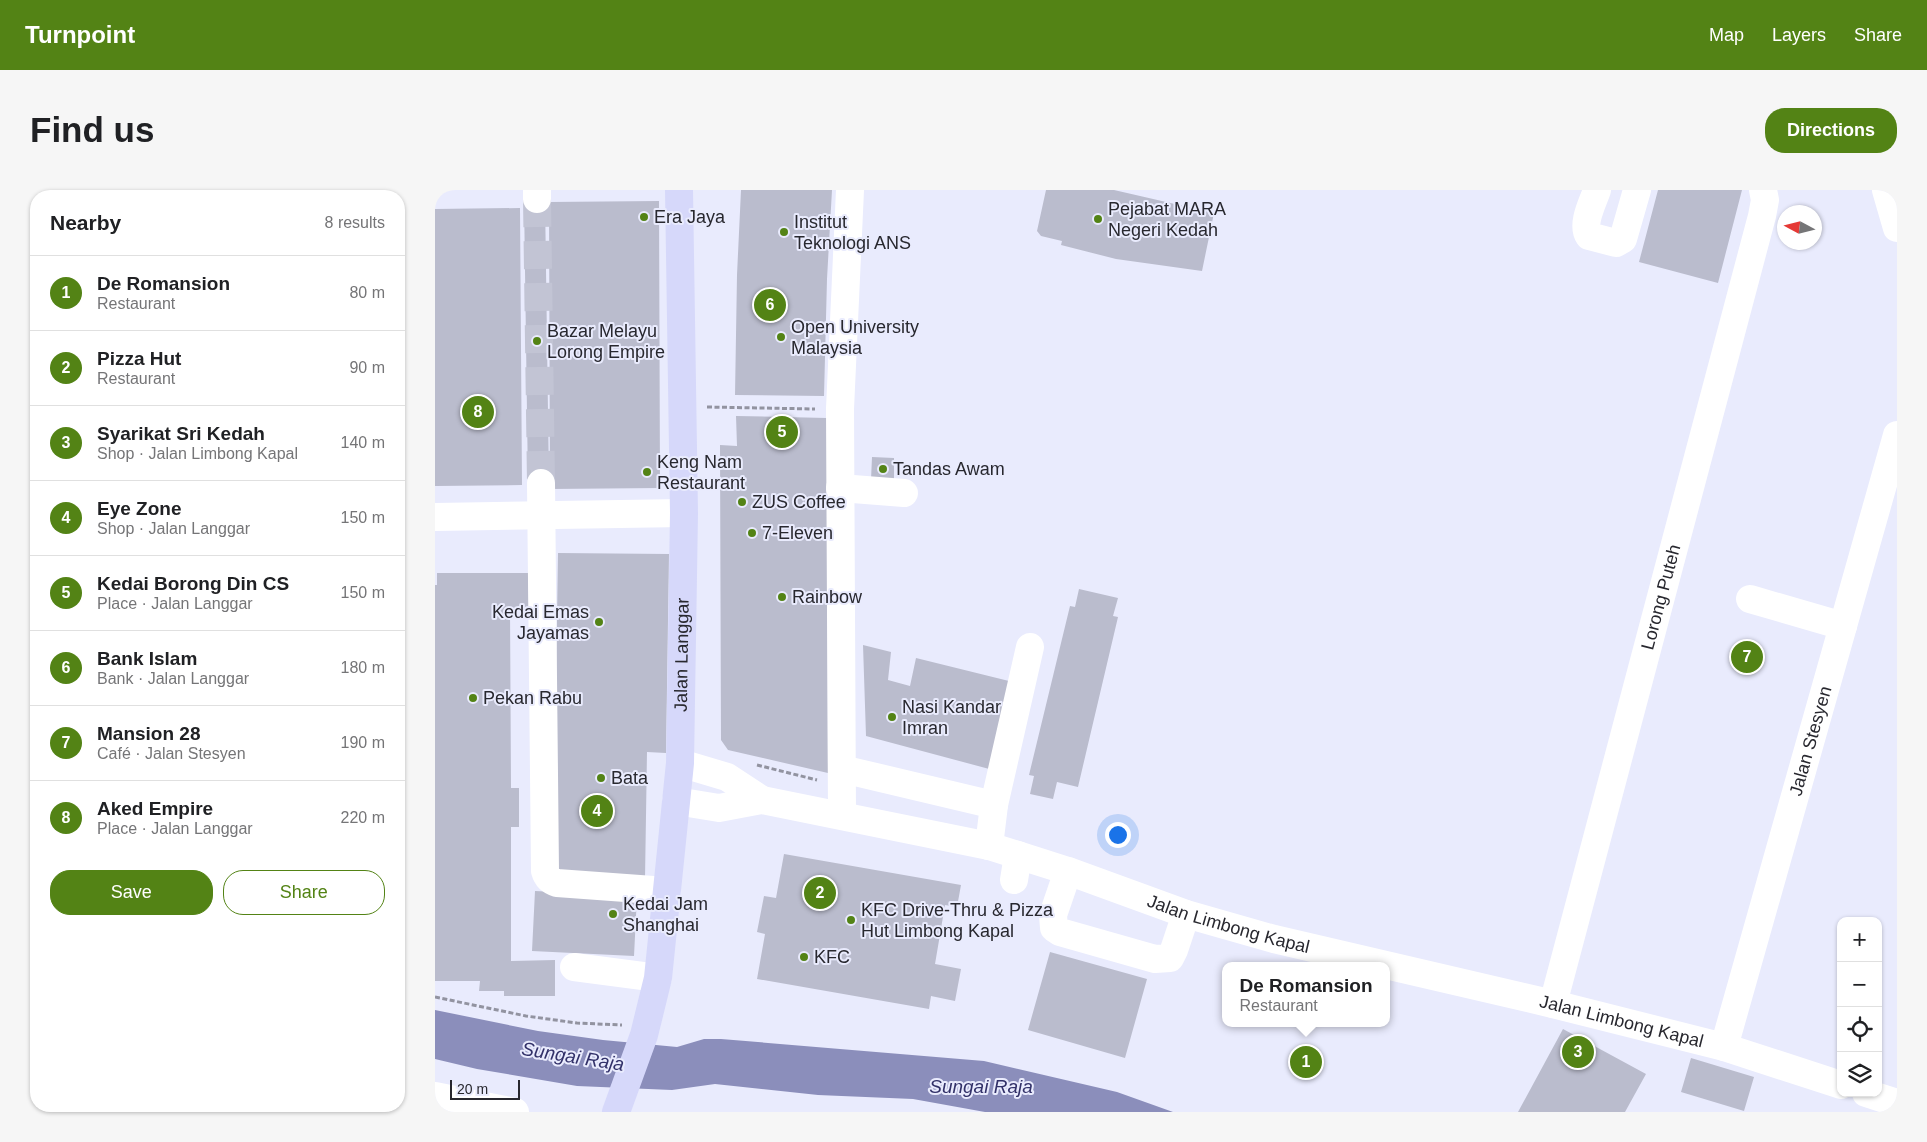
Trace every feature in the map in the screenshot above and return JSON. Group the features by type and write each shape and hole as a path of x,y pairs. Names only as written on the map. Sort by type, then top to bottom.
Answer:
{"main road":[{"path":"657,190 675,215 681,231"},
{"name":"Jalan Langgar","path":"620,1104 645,1030 658,978 680,763 684,407 679,190"}],"street":[{"path":"842,815 840,409 850,190"},
{"path":"1597,190 1586,224 1587,233 1589,236 1615,243 1623,239 1637,190"},
{"name":"Lorong Puteh","path":"1553,1004 1762,216 1765,200 1763,190"},
{"path":"1886,190 1897,228"},
{"name":"Jalan Stesyen","path":"1724,1047 1897,435"},
{"path":"541,484 545,871 551,881 557,883 667,891"},
{"path":"840,488 904,493"},
{"path":"435,517 684,512"},
{"path":"1750,599 1843,626"},
{"path":"989,846 994,805 1030,647"},
{"name":"Jalan Limbong Kapal","path":"680,763 727,777 762,800"},
{"path":"842,778 994,805"},
{"name":"Jalan Limbong Kapal","path":"676,801 719,808 762,800 989,846 1016,867 1068,871 1186,914 1274,939 1373,962"},
{"path":"1068,871 1053,915 1054,928 1060,932 1155,959 1170,958 1186,914"},
{"name":"Jalan Limbong Kapal","path":"1390,966 1724,1047 1837,1084"},
{"path":"574,967 658,978"},
{"path":"435,1096 510,1112"},
{"path":"1878,1097 1897,1103"}],"path":[{"path":"684,407 840,409"},
{"path":"748,762 842,778"},
{"path":"435,997 526,1016 645,1030"}],"water":[{"name":"Sungai Raja","path":"435,1010 538,1031 603,1040 677,1047 704,1039 721,1039 984,1061 1117,1092 1173,1112 985,1112 913,1099 818,1095 715,1084 672,1090 577,1086 477,1069 435,1059"}],"building":[{"path":"741,190 832,190 827,279 824,396 735,395 737,275"},
{"path":"1046,190 1114,190 1214,213 1202,271 1116,259 1061,245 1062,241 1041,236 1037,231"},
{"path":"1658,190 1742,190 1718,283 1639,262"},
{"name":"Bazar Melayu Lorong Empire","path":"545,198 549,483 528,484 524,199"},
{"path":"659,201 660,488 550,489 549,202"},
{"path":"520,208 522,485 435,486 435,209"},
{"path":"736,416 827,418 828,773 728,750 721,740 720,445 737,446"},
{"name":"Tandas Awam","path":"872,457 894,458 894,481 871,480"},
{"path":"558,553 669,554 666,753 647,752 645,879 553,878"},
{"name":"Pekan Rabu","path":"437,573 528,573 529,608 510,608 511,788 519,788 519,827 511,827 511,961 555,960 555,996 504,996 504,991 479,991 480,981 435,981 435,585 437,585"},
{"path":"1079,589 1118,598 1113,616 1118,617 1078,787 1057,782 1053,799 1030,794 1034,776 1029,775 1070,606 1075,607"},
{"path":"863,645 891,652 888,680 910,686 916,658 1013,682 993,770 866,736"},
{"name":"KFC Drive-Thru & Pizza Hut Limbong Kapal","path":"784,854 961,885 957,907 945,905 935,964 961,969 955,1001 931,996 929,1009 757,979 765,934 757,932 764,896 776,898"},
{"path":"535,891 637,896 634,956 532,951"},
{"path":"1050,952 1147,979 1125,1058 1028,1030"},
{"path":"1563,1029 1646,1074 1625,1112 1518,1112"},
{"path":"1691,1058 1754,1077 1744,1111 1681,1092"}],"tunnel":[{"path":"537,199 541,483"}],"place":[{"name":"Era Jaya","path":"644,217"},
{"name":"Pejabat MARA Negeri Kedah","path":"1098,219"},
{"name":"Institut Teknologi ANS","path":"784,232"},
{"name":"Bank Islam","path":"770,305"},
{"name":"Open University Malaysia","path":"781,337"},
{"name":"Bazar Melayu Lorong Empire","path":"537,341"},
{"name":"Aked Empire","path":"478,412"},
{"name":"Kedai Borong Din CS","path":"782,432"},
{"name":"Tandas Awam","path":"883,469"},
{"name":"Keng Nam Restaurant","path":"647,472"},
{"name":"ZUS Coffee","path":"742,502"},
{"name":"7-Eleven","path":"752,533"},
{"name":"Rainbow","path":"782,597"},
{"name":"Kedai Emas Jayamas","path":"599,622"},
{"name":"Mansion 28","path":"1747,657"},
{"name":"Pekan Rabu","path":"473,698"},
{"name":"Nasi Kandar Imran","path":"892,717"},
{"name":"Bata","path":"601,778"},
{"name":"Eye Zone","path":"597,811"},
{"name":"Pizza Hut","path":"820,893"},
{"name":"Kedai Jam Shanghai","path":"613,914"},
{"name":"KFC Drive-Thru & Pizza Hut Limbong Kapal","path":"851,920"},
{"name":"KFC","path":"804,957"},
{"name":"Syarikat Sri Kedah","path":"1578,1052"},
{"name":"De Romansion","path":"1306,1062"}]}
